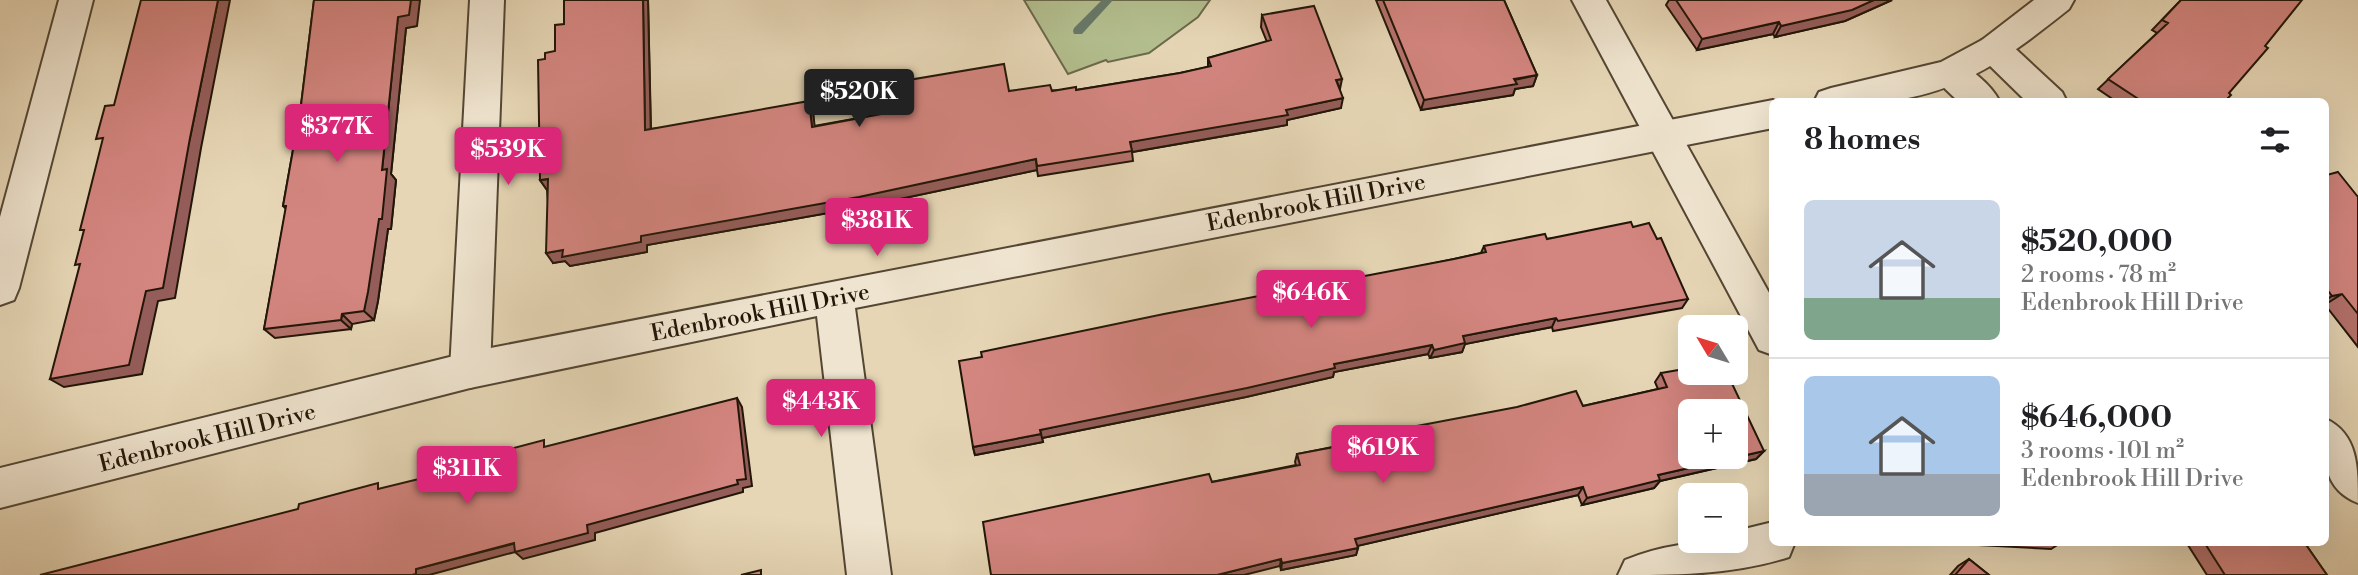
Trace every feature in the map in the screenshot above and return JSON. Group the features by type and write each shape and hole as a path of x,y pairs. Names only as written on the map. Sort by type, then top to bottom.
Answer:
{"street":[{"path":"0,288 76,0"},
{"path":"470,370 487,0"},
{"path":"1589,0 1769,331"},
{"path":"1847,98 1950,73 1994,49 2057,0"},
{"path":"1994,49 2046,98"},
{"path":"1950,73 1978,98"},
{"name":"Edenbrook Hill Drive","path":"0,488 470,370 834,296 1769,115"},
{"path":"834,296 869,575"},
{"path":"2329,442 2358,483"},
{"path":"1640,575 1769,543"}],"green space":[{"path":"1024,0 1210,0 1198,17 1149,53 1108,62 1106,60 1068,74"}],"building":[{"path":"141,0 218,0 163,288 146,291 129,365 50,379 80,264 75,265 84,230 80,230 103,138 96,139 105,106 114,105"},
{"path":"314,0 411,0 409,15 398,17 382,170 387,169 382,219 379,219 364,311 342,314 341,320 264,329 286,206 283,206 301,105"},
{"path":"564,0 643,0 645,130 809,101 812,127 887,113 882,88 885,84 1004,64 1009,91 1050,85 1052,91 1076,87 1076,90 1180,73 1211,66 1208,58 1271,40 1262,15 1314,6 1342,79 1336,80 1343,98 1286,110 1288,115 1130,142 1132,151 1037,166 1036,159 859,197 641,236 641,242 562,257 563,250 546,253 548,179 540,180 538,60 545,59 545,53 555,51 555,25 564,24"},
{"path":"1383,0 1504,0 1537,75 1514,79 1517,84 1424,100"},
{"path":"1676,0 1874,0 1852,10 1781,26 1779,22 1702,39"},
{"path":"2181,0 2302,0 2265,46 2268,48 2229,93 2231,95 2228,98 2137,98 2108,79 2168,23 2162,20"},
{"path":"2338,172 2358,197 2358,314 2342,294 2332,296 2329,292 2329,174"},
{"path":"1631,222 1633,227 1649,223 1657,239 1661,238 1688,299 1558,321 1556,318 1463,336 1465,343 1434,350 1432,345 1334,364 1335,368 1040,430 1041,434 973,447 959,361 982,357 981,352 1454,259 1486,252 1484,246 1545,234 1547,239"},
{"path":"1678,370 1678,385 1733,385 1739,399 1678,399 1678,469 1684,469 1658,475 1660,480 1587,498 1583,487 1355,539 1358,548 1282,563 1281,559 1217,575 991,575 983,522 1209,474 1212,482 1300,465 1297,454 1387,437 1385,432 1517,407 1576,391 1583,406 1667,387 1661,373"},
{"path":"737,398 746,479 737,480 738,484 587,525 588,533 515,552 514,543 416,569 416,574 412,575 40,575 298,509 299,504 378,483 378,489 464,468 464,461 544,440 544,447"},
{"path":"1748,417 1764,451 1748,455"},
{"path":"2207,546 2307,546 2327,575 2225,575"},
{"path":"1969,559 1989,575 1955,575"},
{"path":"761,570 761,575 741,575"}],"waterway":[{"path":"1078,31 1108,0"}]}
